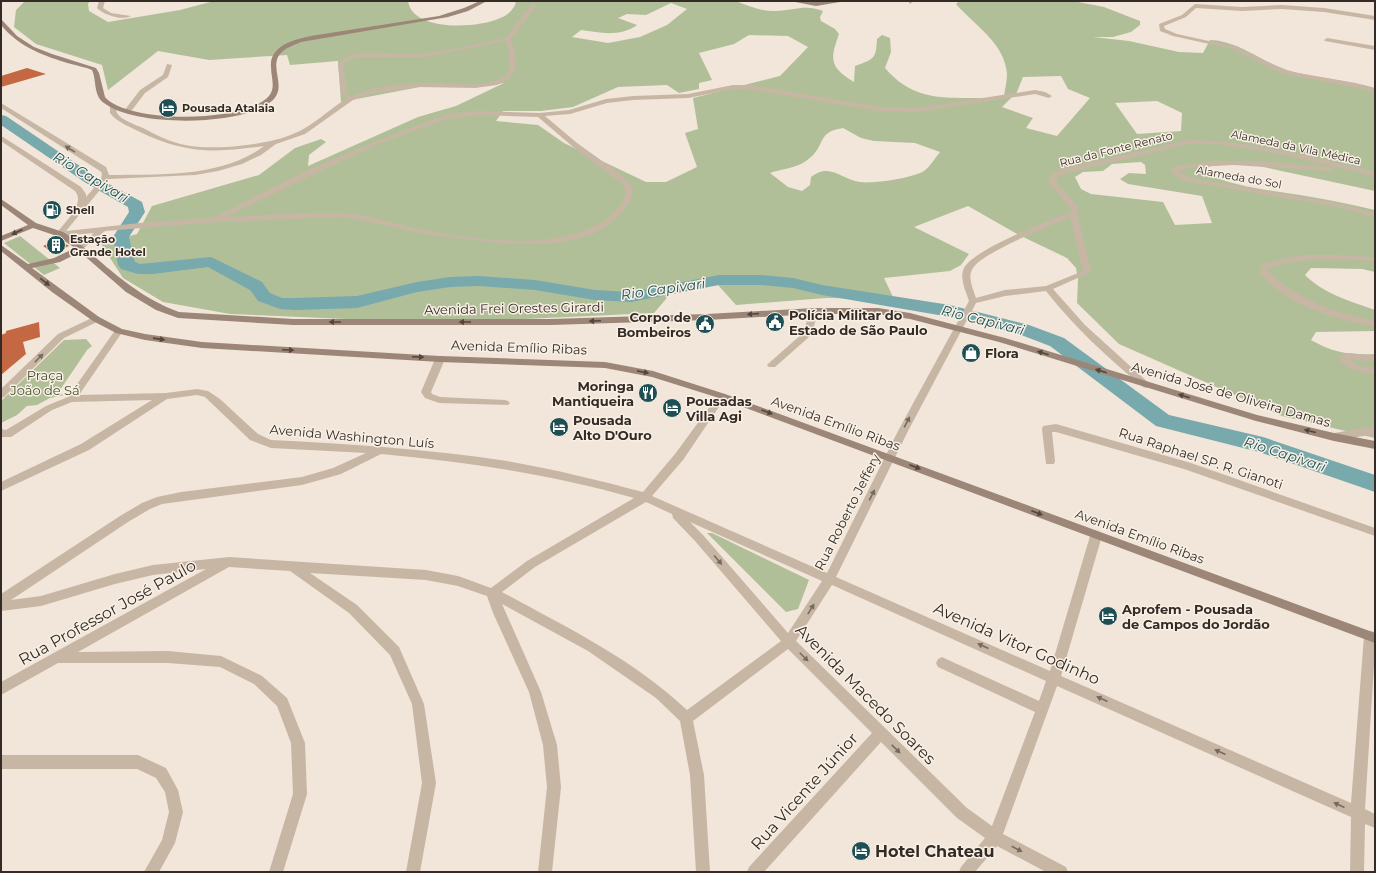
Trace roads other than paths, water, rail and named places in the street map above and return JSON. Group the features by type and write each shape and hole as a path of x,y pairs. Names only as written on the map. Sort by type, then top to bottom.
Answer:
{"street":[{"path":"102,1 100,8 103,12 128,16"},
{"path":"1,21 10,34 28,47 94,69 97,73 97,87 100,94 112,106 153,116 201,119 229,116 252,109 271,98 277,84 272,62 276,55 290,44 314,37 450,15 473,7 484,1"},
{"path":"793,1 816,4 843,1"},
{"path":"1230,2 1203,1 1184,16 1161,25 1162,30 1175,35 1234,48 1285,73 1355,85 1375,91"},
{"path":"350,100 344,93 341,65 343,61 350,57 368,54 420,55 508,39 534,5"},
{"path":"1195,6 1242,9 1282,7 1338,11 1375,18"},
{"path":"112,106 113,113 118,118 176,145 208,149 275,141 296,135 350,100 365,94 398,86 422,84 477,86 497,82 511,74 513,66 508,39"},
{"path":"1327,40 1375,48"},
{"path":"128,111 134,106 138,96 166,77 169,72 169,64"},
{"path":"216,220 305,175 376,143 445,117 478,112 540,115 570,112 606,101 633,98 688,96 732,87 748,87 879,109 918,110 959,105 1028,92 1043,93 1049,96"},
{"path":"1,105 103,169 106,173 105,179 61,234"},
{"path":"61,234 140,225 216,220 341,215 361,217 423,232 479,239 552,242 588,234 622,210 630,193 629,187 614,173 582,152 540,115"},
{"path":"1,138 78,188 82,194 82,206"},
{"path":"105,179 183,173 222,167 256,156 275,141"},
{"name":"Alameda da Vila Médica","path":"1189,142 1237,144 1375,174"},
{"name":"Rua da Fonte Renato","path":"1073,213 1075,208 1071,202 1052,182 1055,176 1084,166 1189,142"},
{"name":"Alameda do Sol","path":"1366,173 1244,161 1218,161 1194,164 1176,168 1174,171 1184,178 1201,182 1327,203 1375,215"},
{"name":"Avenida Frei Orestes Girardi","path":"1,201 33,225 61,234 129,290 147,301 178,315 203,318 293,322 543,322 707,317 814,311 878,312 910,316 959,326 1080,365"},
{"path":"1073,213 1087,272 1048,288 1004,293 972,303 966,278 968,268 975,261 998,247 1073,213"},
{"path":"1,239 33,225"},
{"path":"26,267 57,260 80,249 103,229"},
{"name":"Avenida Emílio Ribas","path":"2,249 96,319 119,331 145,337 202,345 440,359 605,365 652,374 722,396 1096,536 1373,637"},
{"path":"1375,259 1346,257 1292,259 1264,267 1264,273 1277,287 1294,297 1336,315 1375,324"},
{"path":"1048,288 1066,312 1086,333 1146,385"},
{"name":"Rua Roberto Jeffery","path":"789,642 830,578 902,431 972,303"},
{"path":"772,365 806,335 809,330 814,311"},
{"path":"1,395 61,336 96,319"},
{"path":"3,436 49,408 71,399 119,331"},
{"path":"1375,359 1349,356 1343,358 1352,366 1375,371"},
{"path":"440,359 428,385 426,392 428,396 439,400 505,403"},
{"name":"Avenida José de Oliveira Damas","path":"1080,365 1256,418 1334,437 1375,445"},
{"name":"Avenida Washington Luís","path":"71,399 166,396 197,392 208,394 218,401 254,436 261,441 271,444 383,450 493,463 612,487 645,497"},
{"path":"1,487 85,447 166,396"},
{"path":"492,593 531,564 645,497 679,456 722,396"},
{"name":"Rua Raphael SP. R. Gianoti","path":"1050,461 1047,429 1056,428 1187,466 1375,532"},
{"path":"1334,437 1375,430"},
{"path":"1,600 124,519 156,502 174,497 296,482 321,477 383,450"},
{"name":"Avenida Vitor Godinho","path":"645,497 672,511 830,578 1375,820"},
{"name":"Avenida Macedo Soares","path":"672,511 699,538 789,642 962,813 994,837 1061,872"},
{"path":"699,538 702,533 712,528"},
{"path":"966,872 994,837 1054,678 1096,536"},
{"path":"1,606 41,601 115,579 153,570 229,562 426,575 458,581 492,593 592,647 662,694 686,718 697,774 703,872"},
{"name":"Rua Professor José Paulo","path":"1,689 229,562"},
{"path":"293,567 353,609 395,651 418,704 429,783 413,872"},
{"path":"492,593 499,613 535,692 550,745 554,787 545,872"},
{"path":"1357,872 1357,813 1363,711 1373,637"},
{"path":"686,718 789,642"},
{"path":"59,658 168,657 221,662 258,680 282,702 298,744 300,794 276,872"},
{"path":"942,663 1042,709"},
{"name":"Rua Vicente Júnior","path":"754,872 880,733"},
{"path":"1,762 138,762 161,773 171,790 176,812 168,843 151,872"}],"waterway":[{"name":"Rio Capivari","path":"1,119 91,180 136,205 137,212 121,237 127,265 138,269 153,269 211,262 256,286 264,297 280,303 295,304 357,302 417,287 450,282 479,281 535,285 595,295 631,297 697,283 719,280 762,280 793,283 822,290 950,311 1022,329 1057,342 1084,361 1154,416 1163,421 1263,445 1375,484"}],"place":[{"name":"Pousada Atalaia","path":"168,108"},
{"name":"Shell","path":"52,210"},
{"name":"Estação Grande Hotel","path":"56,245"},
{"name":"Polícia Militar do Estado de São Paulo","path":"775,322"},
{"name":"Corpo de Bombeiros","path":"705,324"},
{"name":"Flora","path":"971,353"},
{"name":"Moringa Mantiqueira","path":"648,393"},
{"name":"Pousadas Villa Agi","path":"672,408"},
{"name":"Pousada Alto D'Ouro","path":"559,427"},
{"name":"Aprofem - Pousada de Campos do Jordão","path":"1108,616"},
{"name":"Hotel Chateau","path":"861,851"}],"park label":[{"name":"Praça João de Sá","path":"45,382"}]}
